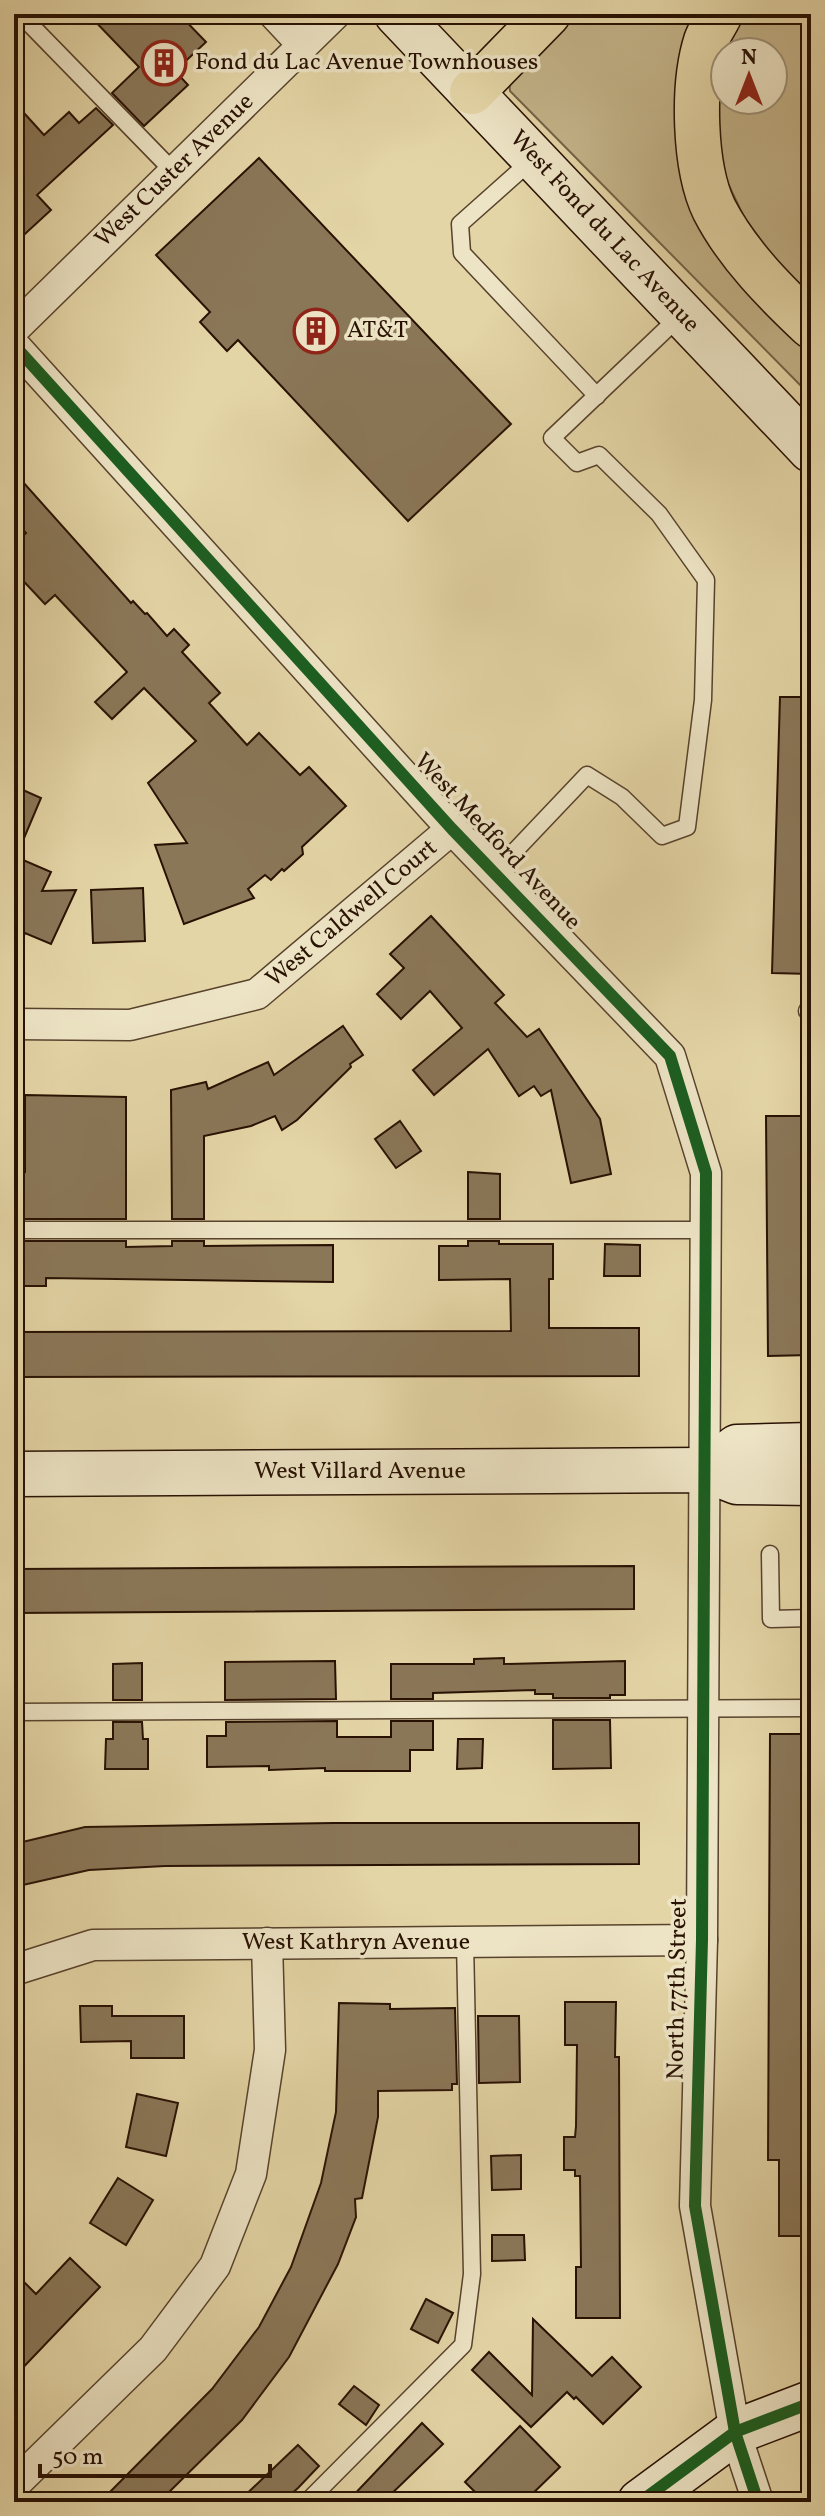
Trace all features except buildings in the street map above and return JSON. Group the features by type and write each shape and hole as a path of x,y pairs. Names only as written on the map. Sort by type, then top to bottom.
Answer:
{"highway":[{"path":"472,92 548,14"},
{"path":"720,14 706,41 697,98 697,146 714,208 771,288 811,326"}],"street":[{"path":"274,14 303,45"},
{"name":"West Custer Avenue","path":"14,329 335,14"},
{"name":"West Fond du Lac Avenue","path":"397,14 811,450"},
{"name":"West Medford Avenue","path":"14,345 452,829 670,1056 706,1173 706,1470"},
{"name":"West Caldwell Court","path":"14,1024 130,1025 257,994 452,829"},
{"path":"706,1470 737,1447 811,1445"},
{"name":"West Villard Avenue","path":"14,1474 706,1470 737,1482 811,1483"},
{"name":"North 77th Street","path":"706,1470 702,1940 695,2206 735,2432 758,2502"},
{"name":"West Kathryn Avenue","path":"14,1970 93,1945 702,1940"},
{"path":"14,2485 153,2349 215,2266 251,2174 270,2050 267,1943"},
{"path":"640,2502 735,2432 811,2403"}],"lane":[{"path":"20,14 174,172"},
{"path":"534,158 460,224 462,253 597,396"},
{"path":"494,873 587,775 622,797 662,836 687,827 703,700 706,580 659,514 599,455 577,463 552,438 682,314"},
{"path":"14,1230 706,1230"},
{"path":"770,1554 771,1619 811,1618"},
{"path":"14,1712 704,1706 811,1708"},
{"path":"307,2502 463,2345 472,2274 465,1942"}],"shaded area":[{"path":"567,14 702,14 683,140 811,338 811,396 510,91 509,77"},
{"path":"735,14 811,14 811,296 771,254 744,217 722,171 715,116 789,116 789,36 728,36"}],"cycle path":[{"path":"14,345 452,829 670,1056 706,1173 702,1940 695,2206 735,2432 758,2502"},
{"path":"640,2502 735,2432 811,2403"}],"place":[{"name":"Fond du Lac Avenue Townhouses","path":"164,63"},
{"name":"AT&T","path":"316,331"}]}
